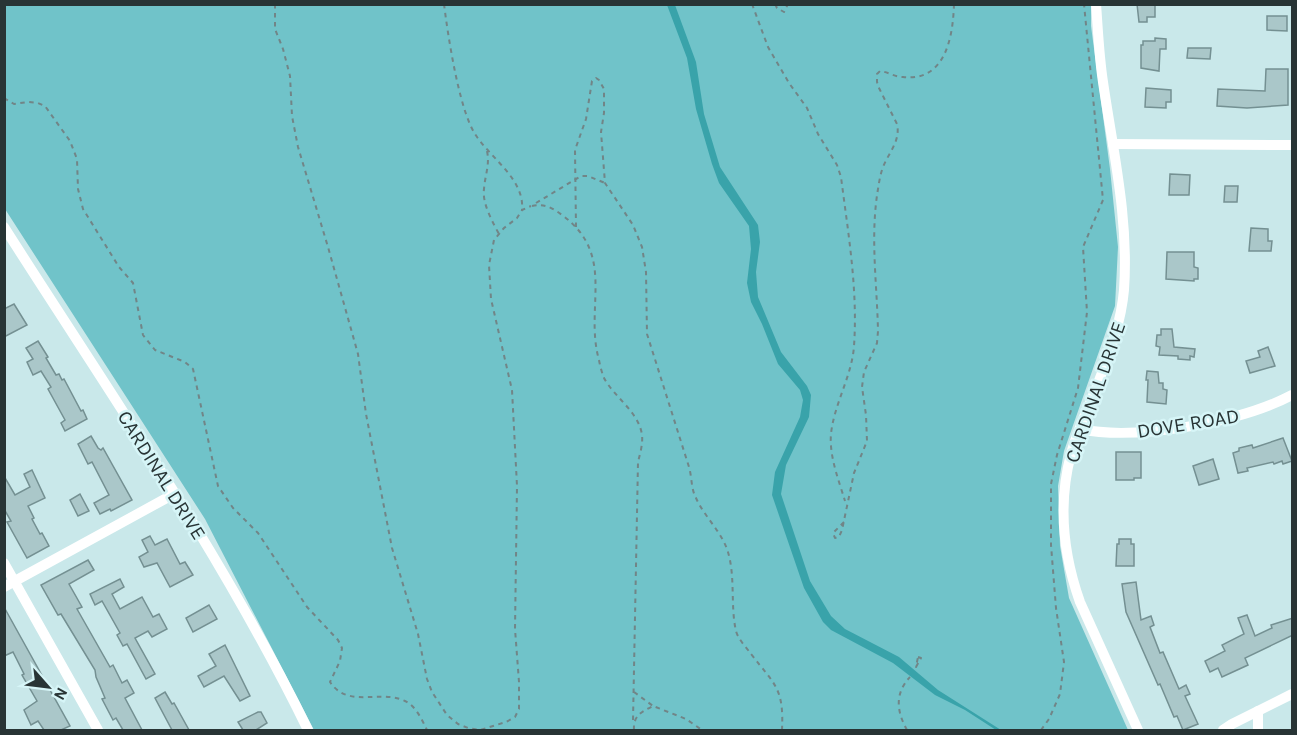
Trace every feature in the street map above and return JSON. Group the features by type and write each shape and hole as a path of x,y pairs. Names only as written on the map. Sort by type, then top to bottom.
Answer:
{"street":[{"name":"CARDINAL DRIVE","path":"1096,4 1103,79 1125,226 1124,289 1114,342 1071,453 1064,493 1065,539 1068,562 1080,602 1138,730"},
{"path":"1113,144 1293,145"},
{"name":"CARDINAL DRIVE","path":"5,227 239,601 308,730"},
{"name":"DOVE ROAD","path":"1080,429 1098,433 1113,433 1175,428 1249,413 1293,395"},
{"path":"4,587 174,494"},
{"path":"4,563 98,730"},
{"path":"1223,730 1293,694"},
{"path":"1258,711 1258,730"}],"path":[{"path":"275,4 275,29 290,76 292,116 298,147 358,354 366,414 392,548 418,634 427,679 432,692 447,715 458,724 480,730 506,722 515,717 519,709 515,629 517,486 512,390 489,283 491,251 499,234 517,218 522,210 518,188 487,151 469,123 463,104 444,4"},
{"path":"752,4 768,47 807,108 841,177 852,277 854,345 850,370 831,436 846,504"},
{"path":"775,4 784,12 788,4"},
{"path":"843,522 832,532 835,538 839,537 842,530 854,473 867,441 862,387 864,372 877,343 878,331 874,211 882,170 898,140 899,131 877,82 877,74 884,71 902,77 911,77 927,73 938,65 946,53 951,36 954,4"},
{"path":"1080,375 1087,312 1083,247 1103,200 1084,4"},
{"path":"576,227 575,150 586,118 592,81 596,78 604,89 601,132 605,183 633,225 642,247 646,272 647,334 689,467 696,499 727,549 736,632 776,686 782,700 782,730"},
{"path":"4,98 14,104 38,102 45,106 70,141 76,159 78,189 83,209 120,267 133,283 143,335 155,350 185,362 193,369 218,486 225,498 258,533 307,607 338,640 342,648 340,661 330,682 338,693 349,696 387,697 406,701 420,716 428,730"},
{"path":"487,151 488,168 483,191 489,215 499,234"},
{"path":"532,206 575,178 588,176 605,183"},
{"path":"522,210 540,204 548,207 576,227 588,244 595,263 598,358 604,378 632,414 642,436 638,462 634,730"},
{"path":"907,730 898,712 897,701 910,677"},
{"path":"634,692 653,705 686,719 702,730"},
{"path":"633,721 653,705"}],"shaded area":[{"path":"4,5 1091,5 1091,26 1118,247 1115,306 1064,451 1058,486 1060,546 1069,598 1128,730 314,730 205,519 5,209"},
{"path":"667,5 675,5 696,62 704,114 720,167 758,225 760,242 756,272 758,297 781,352 807,386 811,395 809,417 786,465 781,494 810,581 831,616 845,629 899,657 938,690 1001,730 996,730 965,710 935,695 893,663 831,630 823,622 804,588 772,495 775,472 800,417 803,400 800,390 778,364 751,302 747,283 751,249 749,226 719,183 696,109 687,58"}],"building":[{"path":"1137,4 1155,4 1155,17 1147,17 1147,22 1139,22"},
{"path":"1267,16 1287,16 1287,31 1267,30"},
{"path":"1155,38 1166,39 1166,49 1160,49 1159,71 1141,68 1141,45 1143,41 1155,41"},
{"path":"1188,48 1211,48 1210,59 1187,58"},
{"path":"1266,69 1288,69 1288,105 1247,108 1217,106 1218,89 1265,91"},
{"path":"1146,88 1171,90 1171,102 1166,102 1166,108 1145,107"},
{"path":"1170,174 1190,175 1189,195 1169,195"},
{"path":"1225,186 1238,186 1237,202 1224,202"},
{"path":"1251,228 1268,229 1268,241 1272,241 1271,251 1249,251"},
{"path":"1167,252 1194,252 1194,267 1198,268 1198,279 1194,281 1166,279"},
{"path":"14,304 27,325 4,337 4,309"},
{"path":"1161,329 1172,329 1174,347 1195,349 1194,357 1190,356 1190,360 1178,359 1178,356 1159,355 1160,347 1156,346 1157,335 1161,335"},
{"path":"38,341 56,375 59,374 62,380 64,379 87,419 65,431 61,423 65,420 48,389 51,387 41,371 33,375 27,362 33,359 26,348"},
{"path":"1268,347 1275,366 1250,373 1246,361 1260,357 1258,351"},
{"path":"1147,371 1158,372 1159,383 1163,383 1163,389 1167,390 1166,404 1147,402"},
{"path":"91,436 98,448 101,450 103,448 132,500 100,514 94,503 109,495 92,462 88,464 78,444"},
{"path":"1283,438 1292,461 1283,464 1282,461 1274,464 1273,462 1247,468 1248,471 1238,473 1233,453 1239,451 1239,448 1252,445 1253,448"},
{"path":"1116,452 1141,452 1141,478 1116,480"},
{"path":"1213,459 1219,479 1199,485 1193,466"},
{"path":"32,470 45,498 28,506 34,518 32,519 49,546 27,558 7,522 11,521 4,509 4,476 15,495 30,487 24,474"},
{"path":"80,494 89,511 78,516 70,500"},
{"path":"150,536 155,545 167,539 180,564 185,562 193,575 170,587 157,563 144,567 139,557 148,552 142,540"},
{"path":"1119,539 1131,539 1131,544 1134,544 1134,566 1116,566"},
{"path":"88,560 94,570 69,584 82,607 77,609 110,667 113,665 122,683 127,680 134,693 125,698 142,730 123,730 116,718 113,720 102,699 105,698 95,670 41,585"},
{"path":"120,579 124,587 112,594 120,609 142,597 153,617 159,614 167,629 152,637 148,631 135,638 155,674 146,679 127,644 123,646 117,635 120,633 102,601 95,605 90,594"},
{"path":"1136,582 1141,620 1151,616 1154,625 1150,627 1160,653 1163,652 1179,689 1186,685 1190,694 1185,696 1198,724 1183,730 1177,716 1174,717 1160,684 1158,685 1126,612 1122,584"},
{"path":"209,605 217,619 193,632 186,618"},
{"path":"4,607 70,726 61,730 44,730 38,721 31,725 24,710 37,701 22,675 24,674 13,652 4,656"},
{"path":"1247,615 1255,636 1272,628 1271,625 1293,618 1293,635 1245,658 1248,665 1222,677 1218,668 1210,672 1205,661 1225,651 1222,645 1244,634 1238,618"},
{"path":"225,645 250,696 240,701 224,676 204,687 198,676 216,666 209,654"},
{"path":"165,692 189,730 172,730 155,698"},
{"path":"261,712 267,723 256,730 243,730 238,722"}]}
